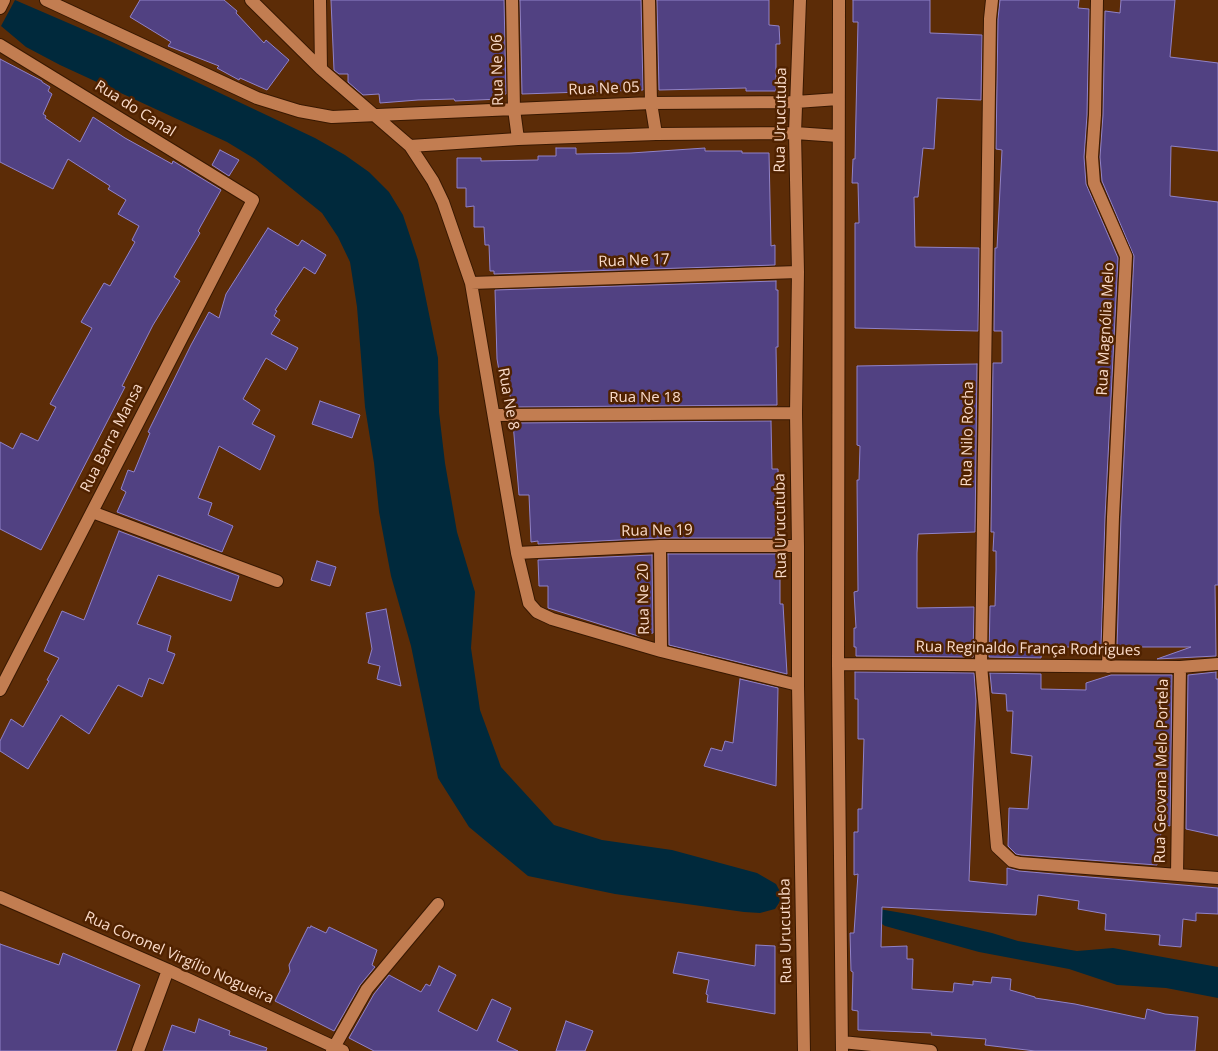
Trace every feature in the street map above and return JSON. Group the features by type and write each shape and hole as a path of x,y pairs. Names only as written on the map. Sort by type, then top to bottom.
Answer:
{"street":[{"path":"0,8 4,0"},
{"name":"Rua Ne 05","path":"46,0 258,98 299,111 332,117 651,103 796,102 838,99"},
{"name":"Rua Ne 8","path":"251,0 321,69 410,146 432,181 442,202 471,283 517,552 529,603 537,612 552,620 661,651 798,685"},
{"path":"320,0 321,69"},
{"name":"Rua Ne 06","path":"512,0 514,109 518,139"},
{"path":"649,0 651,103 656,134"},
{"name":"Rua Urucutuba","path":"800,0 796,102 798,272 796,413 804,1051"},
{"path":"839,0 838,664 842,1046 931,1051"},
{"name":"Rua Nilo Rocha","path":"992,0 990,19 981,665 997,848 1012,861 1020,863 1176,875"},
{"name":"Rua Magnólia Melo","path":"1097,0 1095,115 1092,157 1094,183 1126,256 1113,516 1108,667"},
{"name":"Rua do Canal","path":"0,45 253,200"},
{"path":"410,146 518,139 656,134 796,133 838,136"},
{"name":"Rua Barra Mansa","path":"0,690 253,200"},
{"name":"Rua Ne 17","path":"471,283 798,272"},
{"name":"Rua Ne 18","path":"495,415 796,413"},
{"path":"92,512 277,581"},
{"name":"Rua Ne 19","path":"517,552 660,546 798,546"},
{"name":"Rua Ne 20","path":"660,546 661,651"},
{"name":"Rua Reginaldo França Rodrigues","path":"838,664 1108,667 1180,667 1218,664"},
{"name":"Rua Geovana Melo Portela","path":"1176,875 1180,667"},
{"path":"1176,875 1218,878"},
{"name":"Rua Coronel Virgílio Nogueira","path":"0,897 168,970 336,1049"},
{"path":"336,1049 367,989 438,904"},
{"path":"138,1051 168,970"}],"water":[{"path":"15,0 110,41 315,138 345,155 369,172 389,192 403,215 418,260 438,358 439,412 445,463 457,532 475,592 471,648 480,710 501,767 554,825 602,840 672,850 757,873 776,884 783,897 775,909 760,913 744,912 615,894 528,876 469,827 438,778 411,646 391,576 379,512 374,463 365,407 357,307 350,262 338,237 322,213 255,159 227,142 60,65 26,47 1,26"},
{"path":"879,909 914,915 1018,941 1077,951 1113,948 1218,967 1218,998 1166,988 1117,985 1069,969 979,952 885,926 873,918"}],"building":[{"path":"140,0 224,0 237,11 236,13 264,43 266,40 289,60 267,90 240,78 239,80 217,68 219,66 168,46 171,42 130,17"},
{"path":"331,0 504,0 506,94 500,94 500,99 418,100 380,103 379,94 363,95 348,82 348,74 339,74 334,70"},
{"path":"520,0 641,0 643,90 522,94"},
{"path":"657,0 769,0 769,25 779,26 780,44 776,44 776,91 746,91 746,88 659,90"},
{"path":"853,0 930,0 930,33 982,35 981,100 937,98 934,149 923,148 918,197 914,197 915,247 979,248 978,331 855,328 855,223 859,223 858,183 852,183 853,159 855,159 858,22 853,22"},
{"path":"1000,0 1079,0 1078,8 1089,9 1087,115 1084,157 1086,184 1118,258 1105,517 1101,647 1042,647 1041,658 989,657 990,606 995,606 996,570 996,551 993,551 994,532 991,532 993,363 1002,363 1002,331 994,331 995,248 997,248 1002,150 996,149"},
{"path":"1121,0 1175,0 1170,57 1218,63 1218,151 1171,146 1170,196 1218,202 1218,585 1215,585 1216,656 1157,659 1191,647 1117,647 1121,517 1134,256 1102,181 1100,157 1103,115 1105,11 1120,13"},
{"path":"0,59 50,87 48,91 52,94 43,114 46,116 45,118 80,142 93,117 125,138 172,164 173,161 221,190 198,231 200,233 174,277 180,281 153,325 122,386 125,387 41,550 0,529 0,442 13,449 21,433 38,441 56,407 50,404 92,328 81,322 104,283 110,286 135,242 132,240 139,226 118,214 126,200 108,189 110,186 68,159 53,189 0,162"},
{"path":"556,148 576,148 576,154 631,153 705,148 705,151 769,153 771,246 775,245 775,265 494,274 494,271 490,271 489,245 485,245 484,227 474,227 474,206 466,207 466,188 457,188 457,158 481,158 481,161 538,160 538,156 556,156"},
{"path":"220,150 239,160 229,176 212,165"},
{"path":"268,228 298,246 302,240 326,255 315,274 304,267 275,310 277,311 274,316 280,320 271,334 298,348 286,370 266,358 243,399 260,410 252,424 275,436 260,470 219,446 198,498 212,503 208,515 233,526 222,552 117,512 126,492 121,489 128,470 134,472 150,433 148,432 191,345 209,312 219,318 226,294"},
{"path":"776,281 776,290 778,290 778,347 776,347 777,405 511,407 510,394 503,394 497,359 495,290"},
{"path":"977,364 975,532 918,534 917,553 917,608 974,607 973,657 856,656 856,647 854,647 854,628 856,628 854,592 858,591 857,480 859,480 860,446 857,445 857,366"},
{"path":"320,401 360,415 352,438 312,424"},
{"path":"771,421 772,469 778,469 780,538 660,538 538,544 538,541 531,542 529,495 519,495 513,423"},
{"path":"119,531 239,576 231,601 158,575 137,624 171,636 167,651 175,654 163,684 149,678 142,697 118,685 89,734 61,715 28,769 0,751 0,741 11,719 23,727 49,681 47,680 59,658 44,651 62,611 84,620"},
{"path":"668,554 780,554 780,604 783,604 787,674 669,645"},
{"path":"652,555 653,633 638,636 548,608 548,586 539,586 538,560"},
{"path":"317,561 336,567 330,586 311,580"},
{"path":"386,609 401,686 377,679 380,666 368,663 372,649 366,613"},
{"path":"855,672 974,673 976,701 969,881 1007,885 1007,868 1019,871 1218,888 1218,914 1196,913 1196,921 1183,919 1181,947 1159,945 1160,935 1105,930 1106,914 1078,909 1079,901 1038,895 1036,915 882,907 881,947 907,946 907,959 913,959 912,989 953,992 954,983 973,985 973,981 991,983 992,977 1011,979 1010,990 1035,998 1075,1004 1145,1019 1147,1009 1165,1014 1198,1017 1195,1051 1035,1051 985,1045 986,1039 931,1035 932,1033 858,1030 858,1011 852,1010 853,972 851,971 850,933 854,933 858,874 854,875 854,832 858,832 858,809 862,809 864,739 858,739 858,699 855,699"},
{"path":"1216,672 1216,679 1218,679 1218,836 1186,829 1188,675"},
{"path":"990,673 1041,674 1041,689 1086,690 1086,683 1111,675 1172,675 1170,826 1162,824 1157,865 1021,855 1016,854 1008,846 1009,808 1028,809 1032,756 1011,753 1013,711 1007,711 1006,694 992,693"},
{"path":"740,679 778,688 776,786 704,766 711,748 722,751 725,741 733,743"},
{"path":"311,926 326,933 329,927 377,950 372,965 375,967 360,985 334,1031 275,1001 290,971 289,965 308,927 310,928"},
{"path":"0,944 59,965 63,953 140,985 116,1051 0,1051"},
{"path":"756,945 775,946 775,1014 707,1002 708,995 706,994 709,980 673,973 678,952 755,966"},
{"path":"439,966 456,975 438,1011 477,1031 492,999 511,1008 497,1041 518,1051 374,1051 349,1038 374,994 389,975 421,992 426,984 430,986"},
{"path":"199,1019 230,1031 229,1035 267,1048 266,1051 163,1051 172,1025 195,1033"},
{"path":"566,1021 593,1031 585,1051 556,1051"}]}
